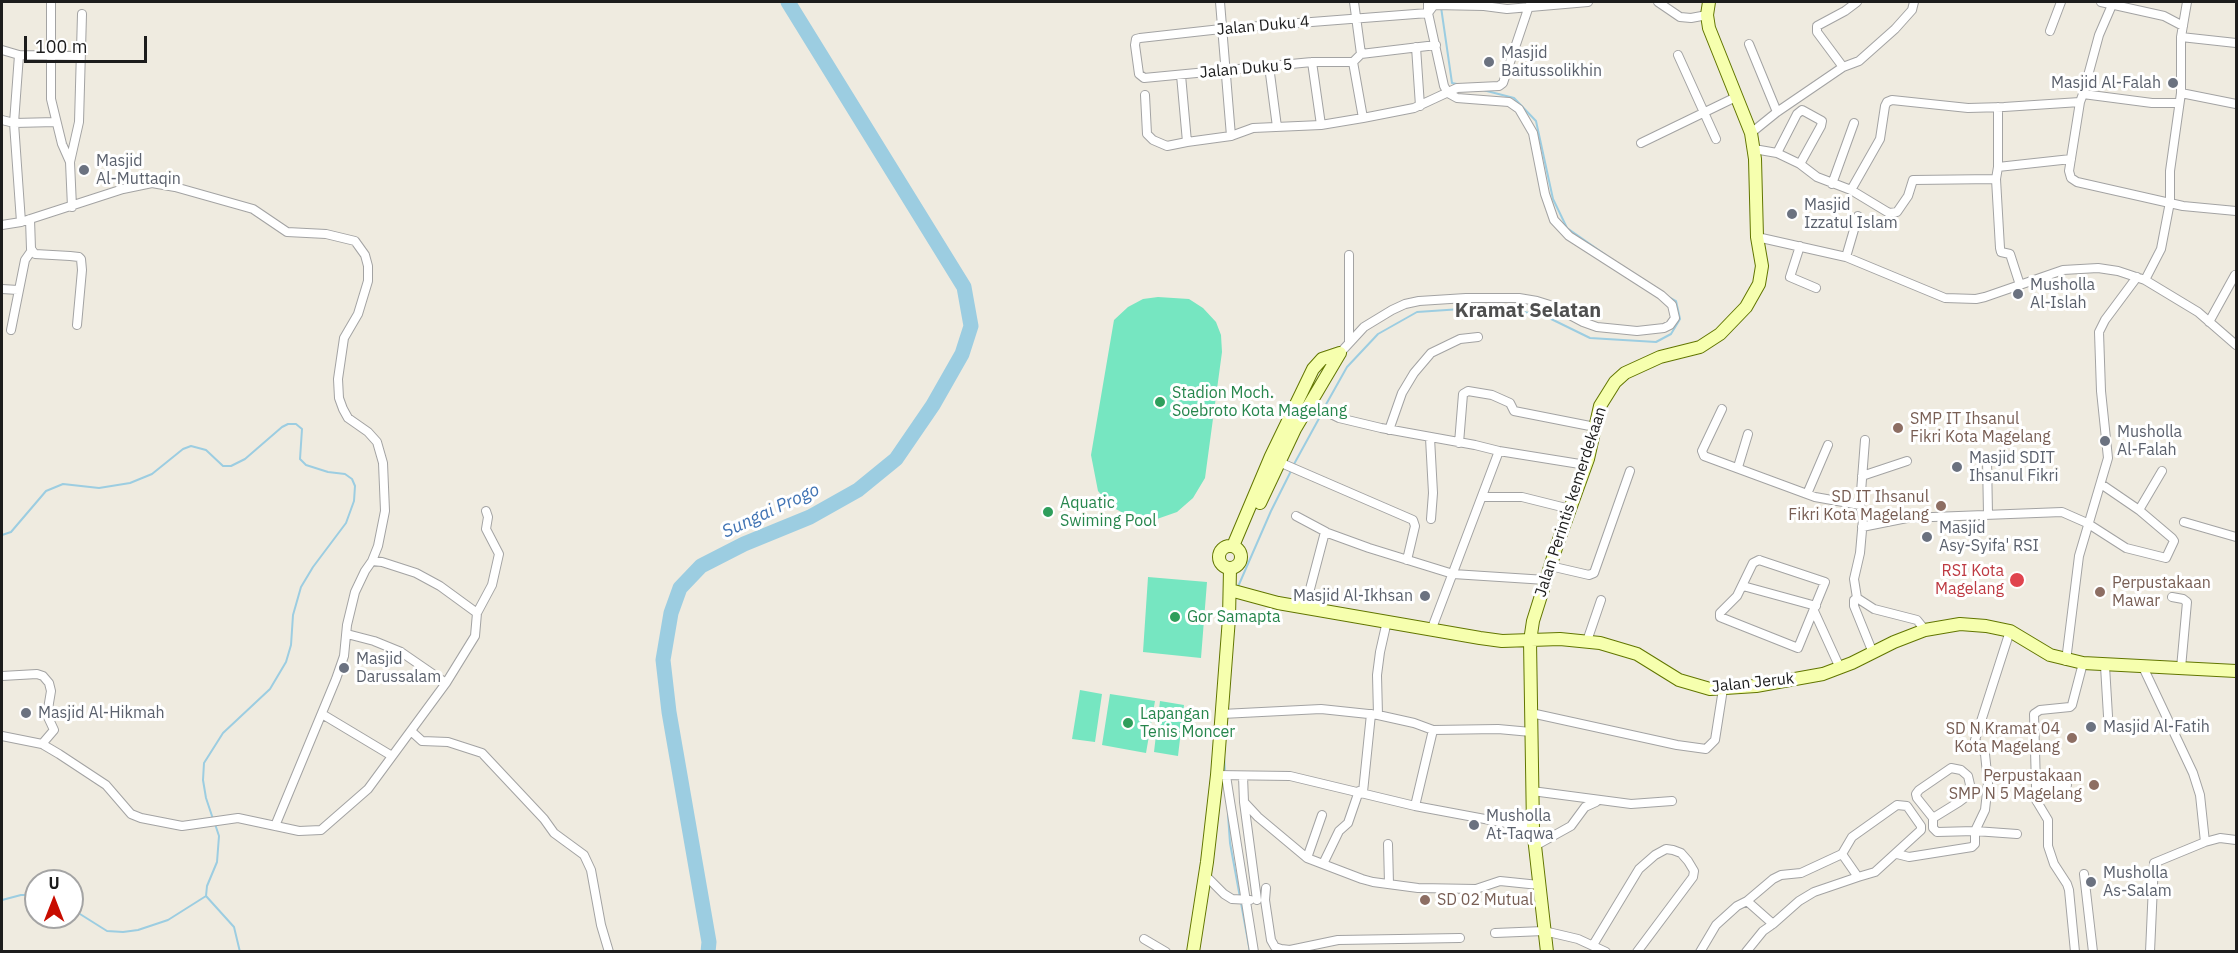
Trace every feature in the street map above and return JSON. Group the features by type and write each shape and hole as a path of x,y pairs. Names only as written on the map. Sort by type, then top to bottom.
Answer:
{"main road":[{"name":"Jalan Perintis kemerdekaan","path":"1547,951 1533,828 1530,641 1550,566 1586,465 1600,406 1615,382 1625,373 1660,357 1700,348 1720,334 1746,308 1759,284 1762,266 1758,237 1754,149 1751,133 1709,28 1707,15 1709,2"},
{"path":"1281,456 1319,408 1340,353"},
{"path":"1236,548 1223,548 1218,557 1221,565 1230,569 1238,566 1241,561 1236,548 1281,456 1313,369 1322,359 1340,353"},
{"path":"1193,951 1205,875 1231,776 1226,714 1235,591 1230,569"},
{"name":"Jalan Jeruk","path":"1235,591 1305,608 1491,639 1587,641 1637,654 1679,680 1710,689 1756,686 1823,674 1925,630 1960,624 2010,631 2050,655 2066,661 2105,666 2236,671"}],"street":[{"path":"51,2 51,99 62,144 70,162"},
{"path":"1220,2 1231,136"},
{"path":"1354,2 1361,54"},
{"path":"1340,353 1364,327 1392,310 1419,301 1519,298 1553,306 1583,322 1621,330 1658,331 1670,325 1675,318 1672,305 1661,295 1569,236 1554,220 1545,194 1533,133 1516,106 1509,102 1492,99 1457,98 1448,93 1444,86 1428,13 1434,3 1507,9 1588,2"},
{"path":"1658,2 1680,17 1691,18 1707,15"},
{"path":"1843,67 1817,32 1817,26 1857,2"},
{"path":"1751,133 1777,112 1843,67 1859,61 1895,29 1912,10 1914,2"},
{"path":"2050,31 2061,2"},
{"path":"2101,2 2164,16 2183,26"},
{"path":"2066,661 2079,556 2108,458 2101,391 2099,332 2105,320 2141,279 2161,249 2169,202 2170,171 2181,93 2181,37 2187,2"},
{"path":"2112,5 2099,35 2082,98 2069,171 2071,178 2077,182 2183,206 2236,211"},
{"path":"1145,95 1147,134 1153,140 1167,146 1231,136 1253,128 1321,125 1420,106 1464,87 1498,86 1503,83 1529,6"},
{"name":"Jalan Duku 4","path":"1140,76 1136,39 1221,29 1428,13"},
{"path":"72,207 70,162 79,122 82,14"},
{"path":"2181,37 2236,43"},
{"path":"1749,44 1777,112"},
{"path":"1364,118 1353,62 1361,54 1436,45"},
{"path":"1416,48 1420,106"},
{"path":"2,50 19,55 80,56"},
{"path":"19,55 14,123 21,222"},
{"path":"1678,55 1716,139"},
{"path":"1312,62 1321,125"},
{"name":"Jalan Duku 5","path":"1140,76 1144,78 1312,62 1353,62"},
{"path":"1269,66 1277,127"},
{"path":"1180,75 1187,142"},
{"path":"2181,93 2236,104"},
{"path":"1641,143 1736,97"},
{"path":"1851,190 1880,139 1887,102 1902,101 1968,108 1998,108 2082,98 2179,103"},
{"path":"1998,108 1996,179 2000,248 2001,252 2010,254 2019,285"},
{"path":"1777,153 1800,111 1821,119 1821,126 1800,164"},
{"path":"2,120 14,123 56,122"},
{"path":"1832,184 1854,123"},
{"path":"1754,149 1777,153 1800,164 1817,177 1851,190 1894,214 1908,196 1913,180 1996,179"},
{"path":"1998,167 2071,159"},
{"path":"2,225 21,222 123,189 152,183 175,187 253,209 287,232 326,234 346,238 355,241 361,247 368,266 368,281 358,314 344,338 338,379 339,398 348,418 368,432 377,442 383,464 385,511 378,546 355,592 347,625 344,656 275,826"},
{"path":"1846,257 1858,216"},
{"path":"11,330 25,260 32,250 30,219"},
{"path":"1758,237 1846,257 1945,298 1976,299 2063,270 2108,269 2141,279 2198,312 2236,345"},
{"path":"1800,246 1790,277 1816,288"},
{"path":"32,250 35,254 81,259 82,270 76,325"},
{"path":"1348,342 1349,255"},
{"path":"2209,322 2235,275"},
{"path":"2,289 18,290"},
{"path":"1389,430 1402,393 1414,373 1431,353 1460,339 1478,337"},
{"path":"1459,442 1463,394 1468,391 1492,395 1510,403 1514,411 1595,427"},
{"path":"1319,408 1339,418 1389,430 1459,442 1499,452 1586,465"},
{"path":"1722,409 1702,454 1807,494 1860,505"},
{"path":"1738,467 1748,434"},
{"path":"1430,438 1433,493 1431,519"},
{"path":"1865,440 1860,505 1862,527 1860,553 1854,579 1857,598 1854,600 1854,606 1872,652"},
{"path":"1807,494 1828,445"},
{"path":"1432,628 1499,452"},
{"path":"1281,456 1294,470 1413,520 1415,526 1407,560"},
{"path":"1987,460 1989,514"},
{"path":"1862,476 1907,461"},
{"path":"1550,566 1589,575 1594,573 1630,471"},
{"path":"2139,510 2162,471"},
{"path":"1862,527 1907,518 2062,512 2087,523 2126,548 2166,558 2174,540 2139,510 2102,484"},
{"path":"1482,496 1522,496 1570,509"},
{"path":"2,736 12,736 42,744 106,785 131,814 141,818 182,826 238,818 314,832 326,827 368,789 446,683 475,636 477,613 482,600 490,590 499,554 486,529 488,517 486,512"},
{"path":"1296,516 1326,532 1369,548 1453,574 1546,580"},
{"path":"2184,522 2236,537"},
{"path":"1305,608 1323,532 1326,532"},
{"path":"372,561 416,573 440,586 477,613"},
{"path":"1759,561 1823,580 1825,584 1800,646 1797,648 1721,620 1720,613 1733,601 1743,586 1753,563 1759,561"},
{"path":"1743,586 1815,608"},
{"path":"2172,597 2187,602 2181,668"},
{"path":"1857,598 1874,609 1917,620 1925,630"},
{"path":"1587,641 1601,600"},
{"path":"1815,608 1840,668"},
{"path":"1323,864 1339,831 1348,823 1361,792 1374,714 1380,652 1388,621"},
{"path":"1897,854 1909,857 1972,847 1975,844 1975,831 1984,810 1989,783 1985,754 1975,740 2010,631"},
{"path":"347,634 374,641 401,652 446,683"},
{"path":"2075,951 2069,890 2054,864 2048,846 2048,820 2036,800 2034,714 2040,710 2072,705 2083,663"},
{"path":"2105,666 2108,716"},
{"path":"2143,667 2193,773 2200,795 2205,842"},
{"path":"2,676 37,674 43,676 49,683 51,691 47,715 54,730 42,744"},
{"path":"1531,713 1677,745 1706,749 1715,740 1723,689"},
{"path":"1226,714 1321,709 1374,714 1433,730 1498,729 1531,732"},
{"path":"322,714 392,756"},
{"path":"1415,806 1433,730"},
{"path":"411,731 422,741 448,742 485,755 554,833 584,855 591,870 601,925 609,951"},
{"path":"1933,818 1967,796 1971,789 1968,776 1961,770 1951,768 1919,790 1917,798 1933,818 1937,832 1975,831 2017,834"},
{"path":"1231,776 1290,776 1415,806 1533,828"},
{"path":"1231,776 1244,802 1258,817 1307,858 1373,882 1419,888 1476,889 1500,881 1539,885"},
{"path":"1231,776 1255,900 1275,948 1290,950 1338,940 1461,938"},
{"path":"2036,786 2067,785"},
{"path":"1532,791 1631,804 1672,801"},
{"path":"1535,846 1571,826 1585,807 1600,801"},
{"path":"1244,802 1255,900 1254,951"},
{"path":"1701,951 1723,917 1773,879 1781,875 1801,873 1842,854 1852,837 1898,805 1907,806 1917,818 1921,830 1897,854 1875,872 1814,892 1799,901 1763,931 1746,951"},
{"path":"1307,858 1322,815"},
{"path":"2150,951 2154,862 2205,842 2220,838 2236,840"},
{"path":"1388,844 1389,884"},
{"path":"1593,945 1640,869 1655,855 1666,849 1673,850 1688,861 1695,871 1693,877 1637,951"},
{"path":"1842,854 1858,877"},
{"path":"2084,873 2093,951"},
{"path":"1205,875 1232,899 1255,900 1266,888"},
{"path":"1747,901 1773,924"},
{"path":"1495,933 1544,931 1606,951"},
{"path":"1144,939 1166,951"}],"green space":[{"path":"1158,297 1189,299 1203,308 1216,322 1221,335 1222,352 1205,478 1193,498 1177,512 1157,519 1142,520 1112,507 1098,491 1091,455 1114,320 1128,307 1143,299"},
{"name":"Gor Samapta","path":"1148,577 1207,582 1201,658 1143,652"},
{"path":"1080,690 1102,694 1095,742 1072,739"},
{"name":"Lapangan Tenis Moncer","path":"1110,694 1155,701 1146,753 1102,745"},
{"path":"1160,701 1184,705 1178,756 1154,752"}],"waterway":[{"name":"Sungai Progo","path":"708,952 709,942 669,712 663,660 671,613 680,588 701,566 744,544 810,517 858,490 896,459 933,405 962,354 971,326 964,287 788,2"},
{"path":"1441,7 1452,83 1457,84"},
{"path":"1483,90 1514,98 1536,121 1553,199 1567,228 1610,258"},
{"path":"1324,408 1347,367 1378,334 1417,312 1491,307 1543,315 1590,338 1656,342 1671,334 1680,319 1676,301 1667,296"},
{"path":"1293,466 1322,413"},
{"path":"2,535 11,532 46,491 63,484 99,488 130,483 152,474 183,449 191,446 206,450 223,466 231,466 245,459 288,424 296,424 302,429 300,459 306,465 328,472 345,474 352,479 355,486 354,501 346,523 301,587 293,615 291,645 286,662 270,689 223,733 204,763 203,780 213,819"},
{"path":"1237,589 1291,471"},
{"path":"1224,755 1225,773"},
{"path":"1228,815 1230,843 1250,952"},
{"path":"215,824 219,836 217,862 207,886 206,896 234,927 240,952"},
{"path":"2,900 24,895"},
{"path":"84,917 107,931 138,930 168,920 206,896"}],"place":[{"name":"Masjid Baitussolikhin","path":"1489,62"},
{"name":"Masjid Al-Falah","path":"2173,83"},
{"name":"Masjid Al-Muttaqin","path":"84,170"},
{"name":"Masjid Izzatul Islam","path":"1792,214"},
{"name":"Musholla Al-Islah","path":"2018,294"},
{"name":"Stadion Moch. Soebroto Kota Magelang","path":"1160,402"},
{"name":"SMP IT Ihsanul Fikri Kota Magelang","path":"1898,428"},
{"name":"Musholla Al-Falah","path":"2105,441"},
{"name":"Masjid SDIT Ihsanul Fikri","path":"1957,467"},
{"name":"SD IT Ihsanul Fikri Kota Magelang","path":"1941,506"},
{"name":"Aquatic Swiming Pool","path":"1048,512"},
{"name":"Masjid Asy-Syifa' RSI","path":"1927,537"},
{"name":"RSI Kota Magelang","path":"2017,580"},
{"name":"Perpustakaan Mawar","path":"2100,592"},
{"name":"Masjid Al-Ikhsan","path":"1425,596"},
{"name":"Gor Samapta","path":"1175,617"},
{"name":"Masjid Darussalam","path":"344,668"},
{"name":"Masjid Al-Hikmah","path":"26,713"},
{"name":"Lapangan Tenis Moncer","path":"1128,723"},
{"name":"Masjid Al-Fatih","path":"2091,727"},
{"name":"SD N Kramat 04 Kota Magelang","path":"2072,738"},
{"name":"Perpustakaan SMP N 5 Magelang","path":"2094,785"},
{"name":"Musholla At-Taqwa","path":"1474,825"},
{"name":"Musholla As-Salam","path":"2091,882"},
{"name":"SD 02 Mutual","path":"1425,900"}],"district":[{"name":"Kramat Selatan","path":"1528,311"}]}
